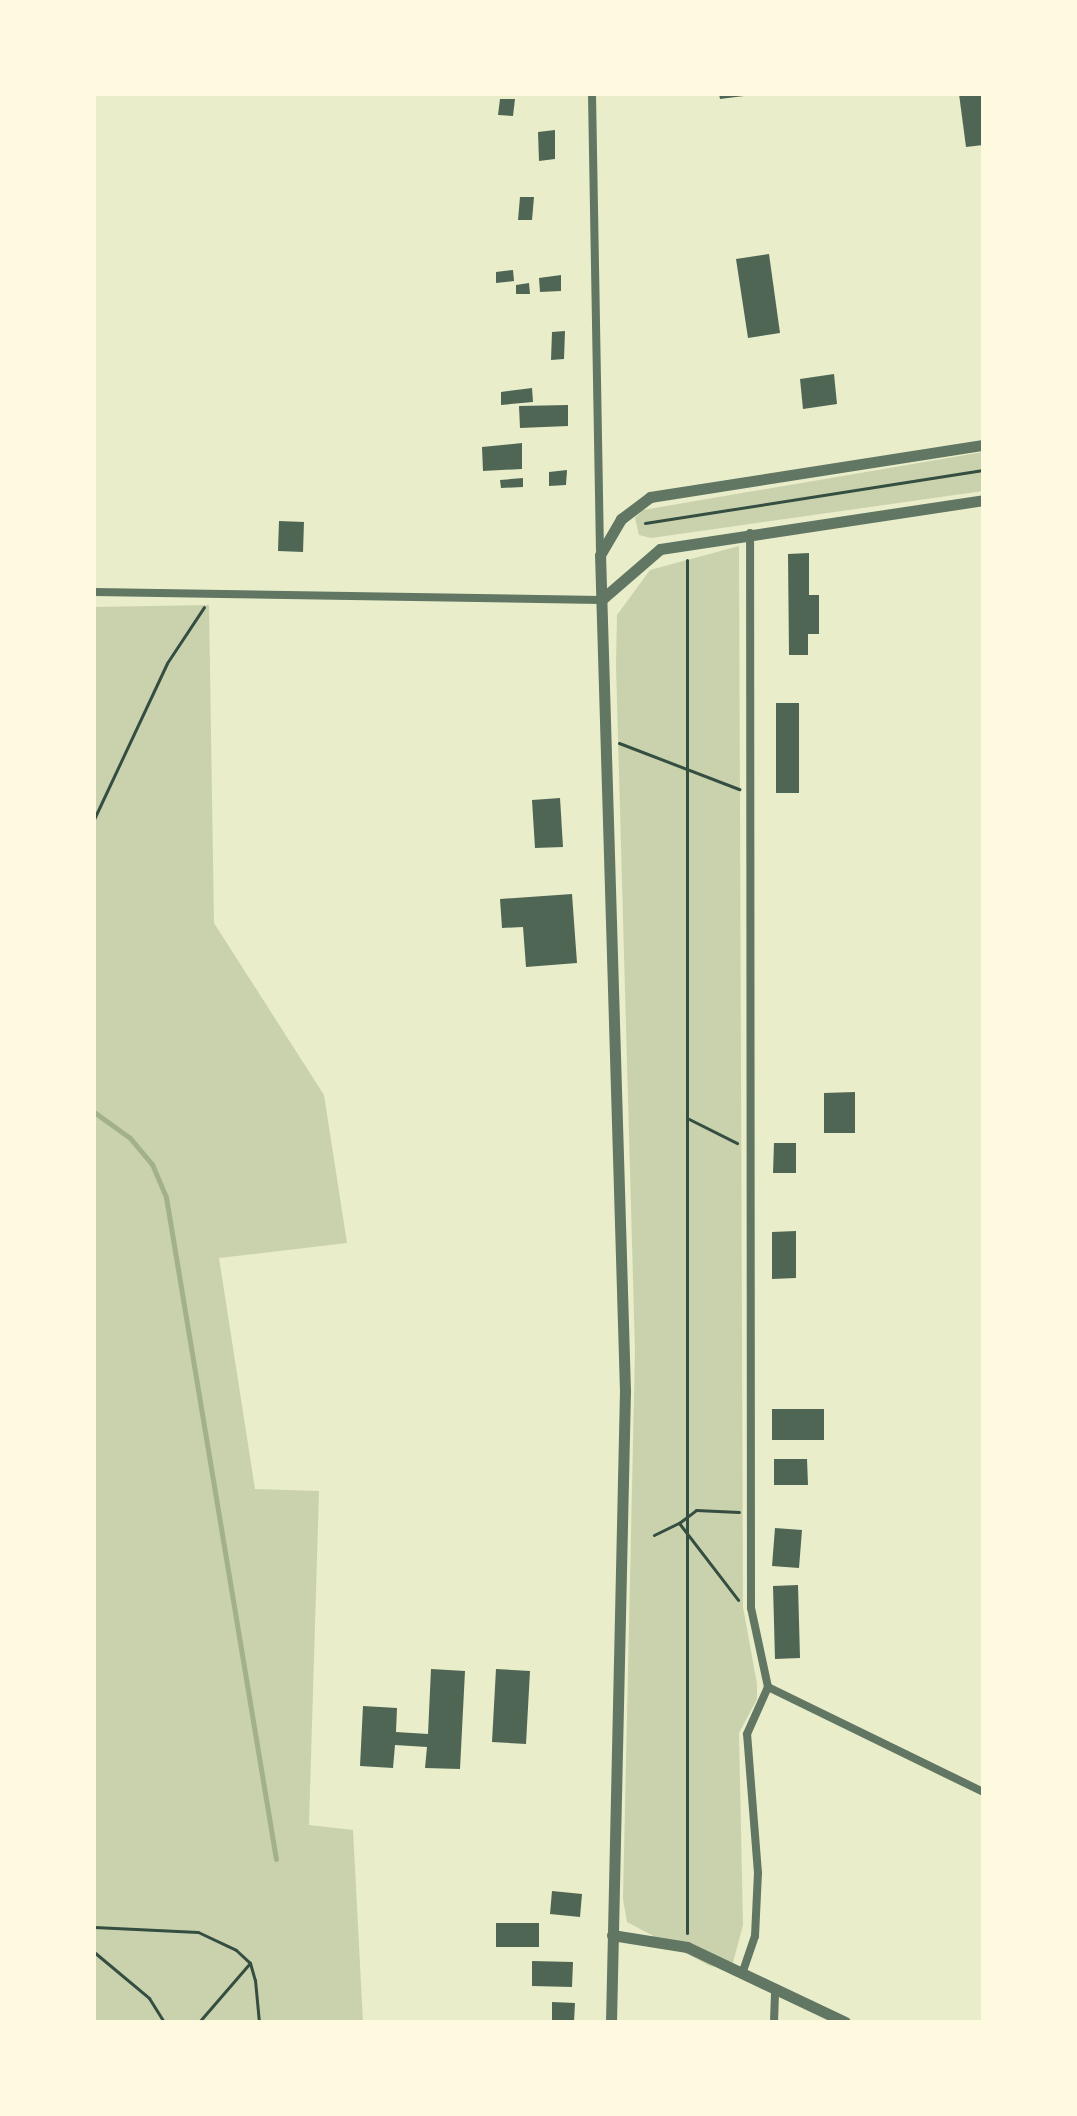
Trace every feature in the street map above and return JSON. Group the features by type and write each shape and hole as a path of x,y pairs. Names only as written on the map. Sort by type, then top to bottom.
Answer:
{"street":[{"path":"592,94 601,600 625,1391 611,2022"},
{"path":"600,555 621,519 650,497 983,445"},
{"path":"94,592 601,600 660,549 983,500"},
{"path":"742,1974 755,1936 758,1873 747,1734 768,1687 751,1608 750,533"},
{"path":"768,1687 983,1792"},
{"path":"612,1935 687,1947 845,2022"},
{"path":"774,2022 775,1990"}],"path":[{"path":"645,523 983,470"},
{"path":"687,544 687,1947"},
{"path":"94,819 167,663 213,594"},
{"path":"606,738 750,793"},
{"path":"687,1118 750,1151"},
{"path":"654,1535 679,1523 696,1510 751,1512"},
{"path":"679,1523 732,1597 751,1608"},
{"path":"94,1927 198,1932 236,1950 250,1963 259,2022"},
{"path":"94,1952 149,1998 164,2022"},
{"path":"199,2022 250,1963"}],"green space":[{"path":"983,452 983,491 651,538 639,535 635,518 643,510"},
{"path":"739,546 743,1607 757,1699 739,1733 743,1925 731,1970 710,1966 627,1922 623,1899 635,1351 616,665 617,615 650,570"},
{"path":"209,605 214,923 324,1095 347,1243 219,1258 255,1489 319,1491 309,1825 353,1830 363,2022 94,2022 94,607"}],"building":[{"path":"719,94 744,94 744,96 720,99"},
{"path":"959,94 983,94 983,145 966,147"},
{"path":"500,99 515,99 513,116 498,115"},
{"path":"555,130 555,159 539,161 538,132"},
{"path":"520,197 534,197 532,220 518,220"},
{"path":"769,254 780,333 748,338 736,259"},
{"path":"513,270 514,281 496,283 496,272"},
{"path":"561,275 561,291 540,292 539,278"},
{"path":"529,283 530,294 516,294 516,285"},
{"path":"565,331 564,359 551,360 552,332"},
{"path":"834,374 837,404 803,409 800,379"},
{"path":"532,388 533,402 501,405 501,392"},
{"path":"568,405 568,426 520,428 519,406"},
{"path":"522,443 522,469 483,471 482,447"},
{"path":"567,470 566,485 549,486 549,472"},
{"path":"523,478 523,487 501,488 500,480"},
{"path":"279,521 304,522 303,552 278,551"},
{"path":"809,553 809,595 819,595 819,634 808,634 808,655 789,655 788,554"},
{"path":"776,703 799,703 799,793 776,793"},
{"path":"560,798 563,847 535,848 532,800"},
{"path":"572,894 577,963 526,967 523,927 502,928 500,899"},
{"path":"855,1092 855,1133 824,1133 824,1093"},
{"path":"774,1143 796,1143 796,1173 773,1173"},
{"path":"796,1231 796,1278 772,1279 772,1232"},
{"path":"772,1409 824,1409 824,1440 772,1440"},
{"path":"774,1459 807,1459 808,1485 774,1485"},
{"path":"775,1528 802,1530 799,1568 772,1566"},
{"path":"798,1585 800,1658 775,1659 773,1586"},
{"path":"431,1669 465,1671 460,1769 425,1768 427,1747 395,1745 393,1768 360,1766 363,1706 397,1708 396,1732 428,1734"},
{"path":"496,1669 530,1671 526,1744 492,1742"},
{"path":"552,1891 582,1894 580,1917 550,1914"},
{"path":"496,1923 539,1923 539,1947 496,1947"},
{"path":"532,1961 573,1962 572,1987 532,1986"},
{"path":"552,2002 575,2003 574,2022 552,2022"}],"waterway":[{"path":"94,1112 130,1138 152,1164 166,1197 276,1859"}]}
